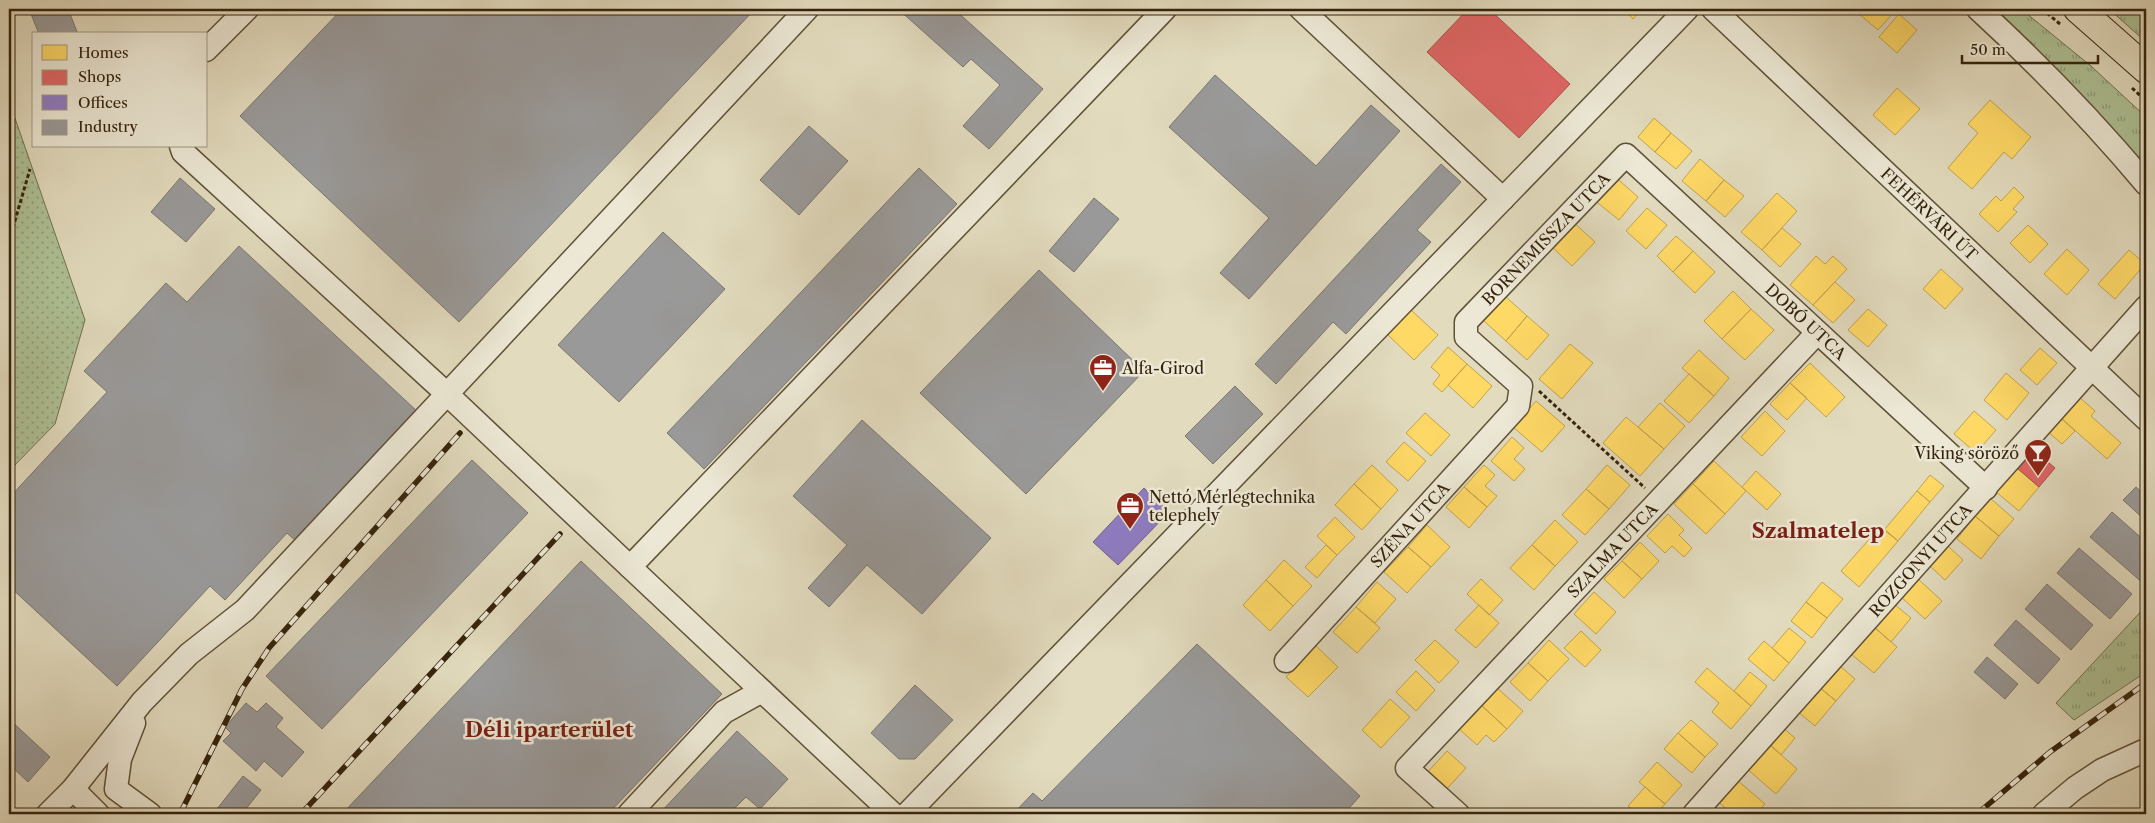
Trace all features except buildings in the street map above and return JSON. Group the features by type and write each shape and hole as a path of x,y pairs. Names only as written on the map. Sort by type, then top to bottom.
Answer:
{"main road":[{"path":"2078,9 2146,69"}],"street":[{"path":"208,48 247,9"},
{"path":"48,814 73,790 142,702 189,654 245,610 807,9"},
{"path":"630,567 1165,9"},
{"path":"1301,9 1504,199"},
{"path":"907,814 1687,9"},
{"name":"FEHÉRVÁRI ÚT","path":"1713,9 2146,419"},
{"path":"1978,9 2042,68 2106,136 2146,184"},
{"path":"182,148 183,152 447,394 893,814"},
{"name":"BORNEMISSZA UTCA","path":"1521,386 1466,337 1466,322 1626,155"},
{"name":"DOBÓ UTCA","path":"1626,155 1986,488"},
{"name":"ROZGONYI UTCA","path":"1694,814 2146,307"},
{"name":"SZALMA UTCA","path":"1458,814 1407,768 1817,333"},
{"name":"SZÉNA UTCA","path":"1286,660 1518,406 1521,386"},
{"path":"629,814 724,712 762,691"},
{"path":"142,702 120,760 116,789 150,814"},
{"path":"2044,814 2075,788 2102,770 2146,750"},
{"path":"73,790 98,814"}],"path":[{"path":"9,232 12,231 30,169"},
{"path":"1521,386 1541,392 1658,500"}],"green space":[{"path":"1993,9 2021,9 2091,66 2146,117 2146,169"},
{"path":"2109,9 2140,9 2146,14 2146,42"},
{"path":"9,101 85,320 55,424 9,471"},
{"path":"2146,606 2146,672 2074,720 2056,703"}],"railway":[{"path":"180,814 242,689 269,648 460,433"},
{"path":"301,814 560,534"},
{"path":"1977,814 2050,752 2146,683"}],"place":[{"name":"Alfa-Girod","path":"1103,392"},
{"name":"Viking söröző","path":"2038,477"},
{"name":"Nettó Mérlegtechnika telephely","path":"1130,530"}],"district":[{"name":"Szalmatelep","path":"1818,531"},
{"name":"Déli iparterület","path":"549,730"}]}
